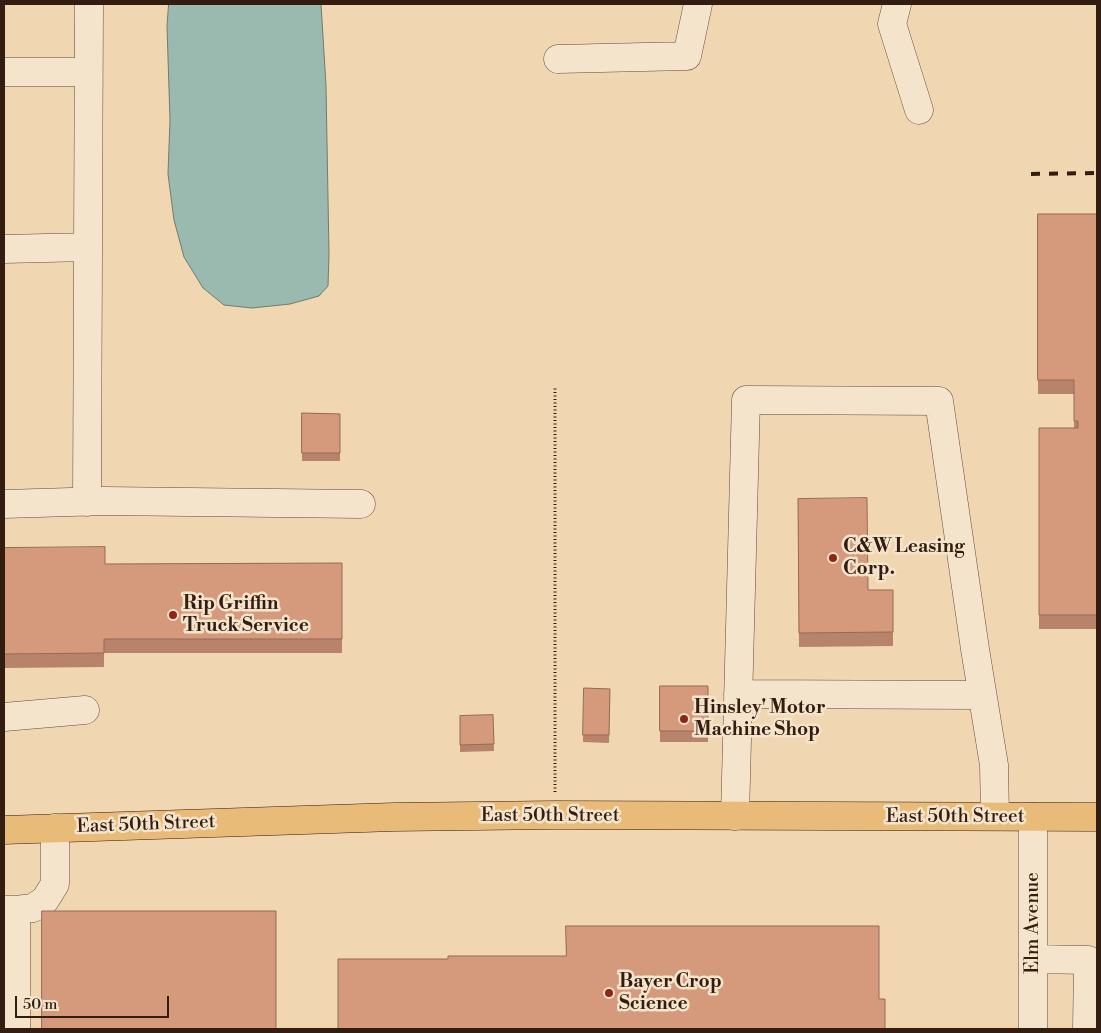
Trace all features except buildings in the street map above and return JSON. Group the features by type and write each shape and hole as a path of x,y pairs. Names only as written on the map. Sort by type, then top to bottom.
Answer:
{"main road":[{"name":"East 50th Street","path":"4,830 394,817 555,815 1097,817"}],"street":[{"path":"87,502 88,4"},
{"path":"558,59 687,56 698,4"},
{"path":"897,4 892,24 919,110"},
{"path":"4,72 88,72"},
{"path":"4,249 88,247"},
{"path":"735,816 746,400 940,400 982,695 994,765 995,816"},
{"path":"4,504 87,502 361,504"},
{"path":"738,694 982,695"},
{"path":"4,717 85,710"},
{"name":"Elm Avenue","path":"1033,817 1033,1029"},
{"path":"16,1029 10,910 33,908 45,900 55,884 55,828"},
{"path":"1033,959 1088,960 1087,1029"}],"path":[{"path":"555,387 555,815"}],"water":[{"path":"169,4 321,4 326,86 329,254 328,286 319,296 290,304 252,308 224,305 203,288 184,257 174,220 168,174 170,120 167,26"}],"railway":[{"path":"1031,174 1097,173"}],"place":[{"name":"C&W Leasing Corp.","path":"833,558"},
{"name":"Rip Griffin Truck Service","path":"173,615"},
{"name":"Hinsley' Motor Machine Shop","path":"684,719"},
{"name":"Bayer Crop Science","path":"609,993"}]}
